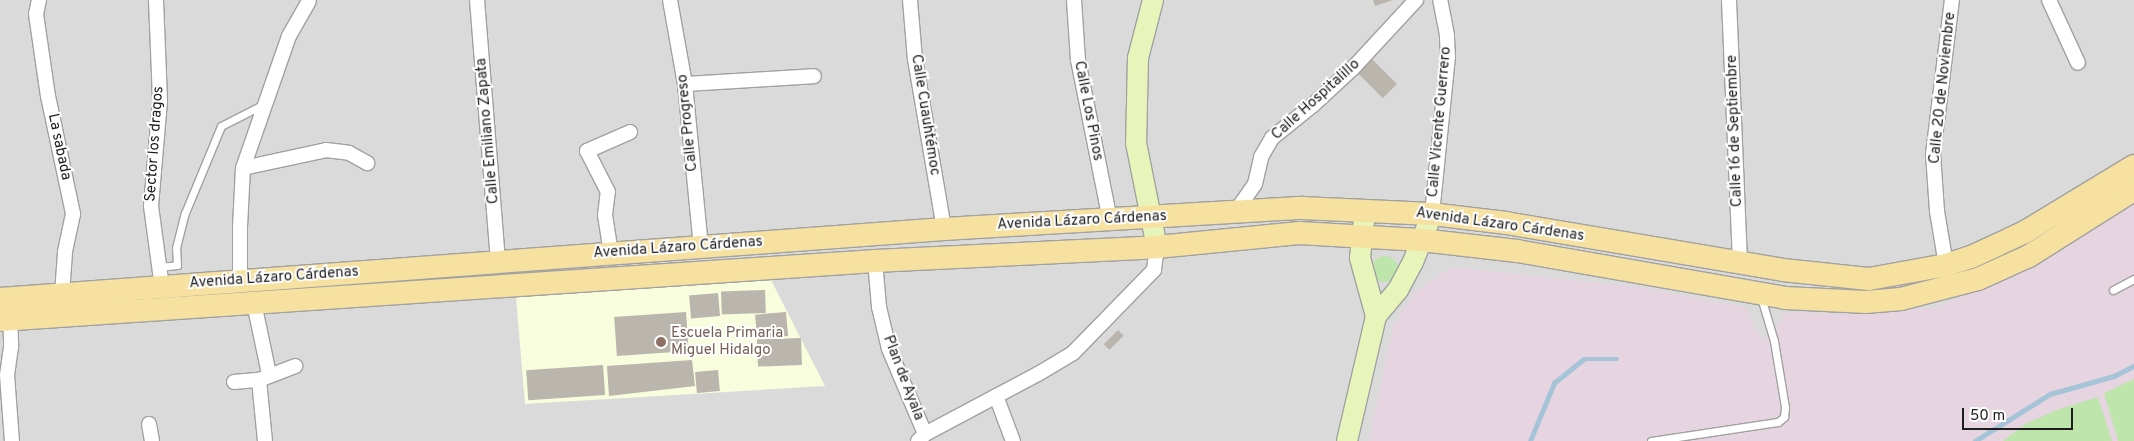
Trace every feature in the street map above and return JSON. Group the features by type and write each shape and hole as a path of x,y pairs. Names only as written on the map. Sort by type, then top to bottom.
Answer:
{"main road":[{"path":"1153,0 1138,58 1136,143 1157,246"},
{"name":"Avenida Lázaro Cárdenas","path":"5,309 62,294 161,277 240,281 944,229 1302,208 1432,214 1506,223 1740,261 1783,270 1869,279 1946,265 2025,232 2134,166"},
{"name":"Avenida Lázaro Cárdenas","path":"5,309 72,315 875,261 1157,246 1299,233 1422,240 1517,252 1785,298 1866,302 1901,299 1929,293 1978,278 2029,256 2134,190"},
{"path":"1365,211 1360,258 1376,316"},
{"path":"1347,441 1376,316 1398,290 1432,214"}],"street":[{"name":"La sabada","path":"39,0 36,14 48,96 73,214 65,252 62,294"},
{"name":"Sector los dragos","path":"156,0 160,101 150,206 161,277"},
{"path":"240,281 243,168 254,130 266,103 289,36 310,0"},
{"name":"Calle Emiliano Zapata","path":"477,0 498,262"},
{"name":"Calle Progreso","path":"670,0 685,84 701,246"},
{"name":"Calle Cuauhtémoc","path":"910,0 915,59 944,229"},
{"name":"Calle Los Pinos","path":"1074,0 1078,60 1110,220"},
{"name":"Calle Hospitalillo","path":"1236,211 1255,184 1261,157 1272,138 1314,105 1346,75 1407,12 1416,0"},
{"name":"Calle Vicente Guerrero","path":"1432,214 1448,57 1447,35 1440,0"},
{"name":"Calle 16 de Septiembre","path":"1729,0 1740,261"},
{"name":"Calle 20 de Noviembre","path":"1946,265 1937,212 1933,154 1952,0"},
{"path":"2050,0 2078,63"},
{"path":"685,84 814,76"},
{"path":"611,253 605,215 608,192 588,151 630,132"},
{"path":"243,168 326,150 349,153 367,163"},
{"path":"921,438 1073,353 1154,270 1157,246"},
{"name":"Plan de Ayala","path":"875,261 879,307 889,349 921,438"},
{"path":"62,294 72,315"},
{"path":"254,303 264,377 265,441"},
{"path":"5,309 11,347 7,375 12,441"},
{"path":"234,382 264,377 295,366"},
{"path":"996,396 1013,441"},
{"path":"149,424 152,441"}],"lane":[{"path":"161,277 177,265 176,248 185,213 221,126 266,103"},
{"path":"2113,290 2134,279"},
{"path":"1651,441 1778,422 1784,417 1785,408 1774,340 1760,294"}],"shaded area":[{"path":"0,0 2134,0 2134,441 0,441"},
{"path":"2134,203 2134,441 1369,441 1393,327 1415,292 1452,267 1637,287 1745,307 1763,342 1787,312 1836,314 1934,308 2007,279"},
{"name":"Escuela Primaria Miguel Hidalgo","path":"771,280 825,386 525,404 516,297"}],"green space":[{"path":"1385,256 1394,260 1398,269 1394,278 1385,282 1376,278 1372,269 1376,260"},
{"path":"2134,379 2134,441 2118,441 2104,393"},
{"path":"2098,397 2112,441 2003,441 2025,424 2059,409"}],"building":[{"path":"1373,0 1393,0 1375,6"},
{"path":"1368,55 1397,84 1383,98 1354,69"},
{"path":"765,290 766,313 722,315 721,292"},
{"path":"718,293 720,316 691,318 689,296"},
{"path":"686,312 689,351 617,356 614,317"},
{"path":"786,312 788,336 757,339 755,315"},
{"path":"1118,330 1124,336 1110,350 1104,344"},
{"path":"801,338 802,365 758,367 757,340"},
{"path":"692,360 695,386 609,396 607,366"},
{"path":"603,365 605,395 528,400 526,370"},
{"path":"718,370 720,391 697,393 695,372"}],"waterway":[{"path":"1530,441 1554,383 1584,359 1617,359"},
{"path":"1975,441 2050,394 2114,376 2134,366"}],"place":[{"name":"Escuela Primaria Miguel Hidalgo","path":"661,342"}]}
